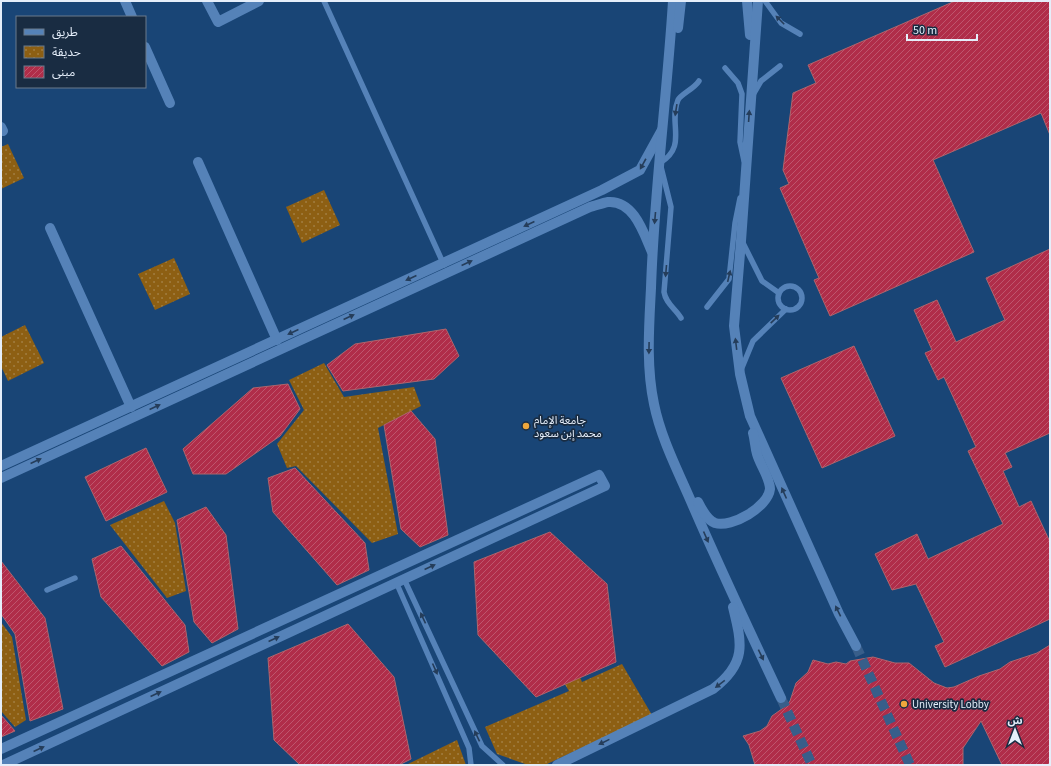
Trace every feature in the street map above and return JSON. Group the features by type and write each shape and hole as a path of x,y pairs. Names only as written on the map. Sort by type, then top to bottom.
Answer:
{"street":[{"path":"125,1 132,16"},
{"path":"207,1 218,22 259,1"},
{"path":"673,1 668,82 662,130 652,252 648,371 654,406 671,456 727,583 781,698"},
{"path":"668,82 677,38 681,1"},
{"path":"748,1 750,32 754,50"},
{"path":"671,456 704,514 714,523 724,524 740,520 767,498 770,487 757,455 740,374 734,326 742,241 750,99 758,1"},
{"path":"146,48 170,103"},
{"path":"1,478 445,268 640,170 662,130"},
{"path":"198,162 277,340"},
{"path":"1,466 277,340 590,207 609,202 626,207 638,221 652,252"},
{"path":"50,228 131,407"},
{"path":"750,416 839,614 856,646"},
{"path":"1,749 599,474 605,486 3,765"},
{"path":"557,765 713,689 726,679 737,662 740,638 727,583"},
{"path":"169,672 175,685"}],"lane":[{"path":"324,1 445,268"},
{"path":"765,1 781,23 800,34"},
{"path":"750,99 761,81 780,66"},
{"path":"706,307 729,279 735,223 746,170 740,142 742,94 738,83 725,68"},
{"path":"681,318 676,310 666,302 664,292 671,206 660,163 667,159 675,150 675,109 679,98 694,88 699,81"},
{"path":"742,241 762,281 779,293"},
{"path":"740,374 753,341 786,309 792,309 798,306 802,301 802,295 798,289 793,286 786,286 779,293 779,302 786,309"},
{"path":"47,590 75,578"},
{"path":"400,581 469,748 471,765"},
{"path":"400,581 482,746 503,765"}],"green space":[{"path":"8,144 24,178 1,189 1,147"},
{"path":"324,190 340,225 302,243 286,207"},
{"path":"174,258 190,294 155,310 138,274"},
{"path":"25,325 44,363 8,381 1,366 1,337"},
{"path":"324,363 344,397 414,387 421,406 378,428 398,534 372,543 296,466 287,468 277,444 304,410 289,380"},
{"path":"164,501 175,523 186,591 167,598 110,525"},
{"path":"1,622 12,637 26,720 15,727 1,711"},
{"path":"530,628 564,639 582,682 622,664 652,715 545,765 528,765 497,754 485,727 569,691"},
{"path":"457,740 466,765 406,765"}],"building":[{"path":"955,1 1050,1 1050,135 1041,113 933,160 974,252 830,316 814,280 819,278 780,188 789,184 783,170 793,93 816,83 808,65"},
{"path":"1050,249 1050,433 1005,453 1012,467 1003,471 1019,507 1031,501 1050,542 1050,619 945,667 935,646 944,642 916,584 892,590 875,554 917,534 928,559 1003,524 968,451 976,447 944,377 938,380 925,353 932,350 914,310 937,300 956,342 1005,320 986,278"},
{"path":"446,329 459,356 434,379 343,391 327,365 355,344"},
{"path":"854,346 895,436 822,468 781,378"},
{"path":"288,384 300,409 280,436 226,474 193,474 183,449 253,388"},
{"path":"411,411 435,439 448,535 420,547 401,529 384,425"},
{"path":"146,448 167,492 106,521 85,477"},
{"path":"295,468 365,543 369,570 337,585 273,512 268,478"},
{"path":"206,507 226,535 238,629 212,643 194,622 177,520"},
{"path":"550,532 607,584 616,662 536,697 478,635 474,562"},
{"path":"121,546 185,625 189,652 162,666 101,597 92,559"},
{"path":"1,561 45,618 63,709 30,721 15,634 1,614"},
{"path":"348,624 394,677 411,759 399,765 300,765 274,740 268,658"},
{"name":"University Lobby","path":"1050,645 1050,765 1002,765 981,721 963,748 963,765 755,765 749,745 743,736 760,731 767,726 772,716 786,706 790,701 796,683 808,672 813,660 828,664 836,662 846,664 850,661 873,657 895,663 909,663 934,683 947,688 954,687 1000,669 1010,662 1037,653"},
{"path":"1,715 15,731 1,737"}],"tunnel":[{"path":"856,646 910,765"},
{"path":"781,698 812,765"}],"place":[{"name":"جامعة الإمام محمد إبن سعود","path":"526,426"},
{"name":"University Lobby","path":"904,704"}]}
